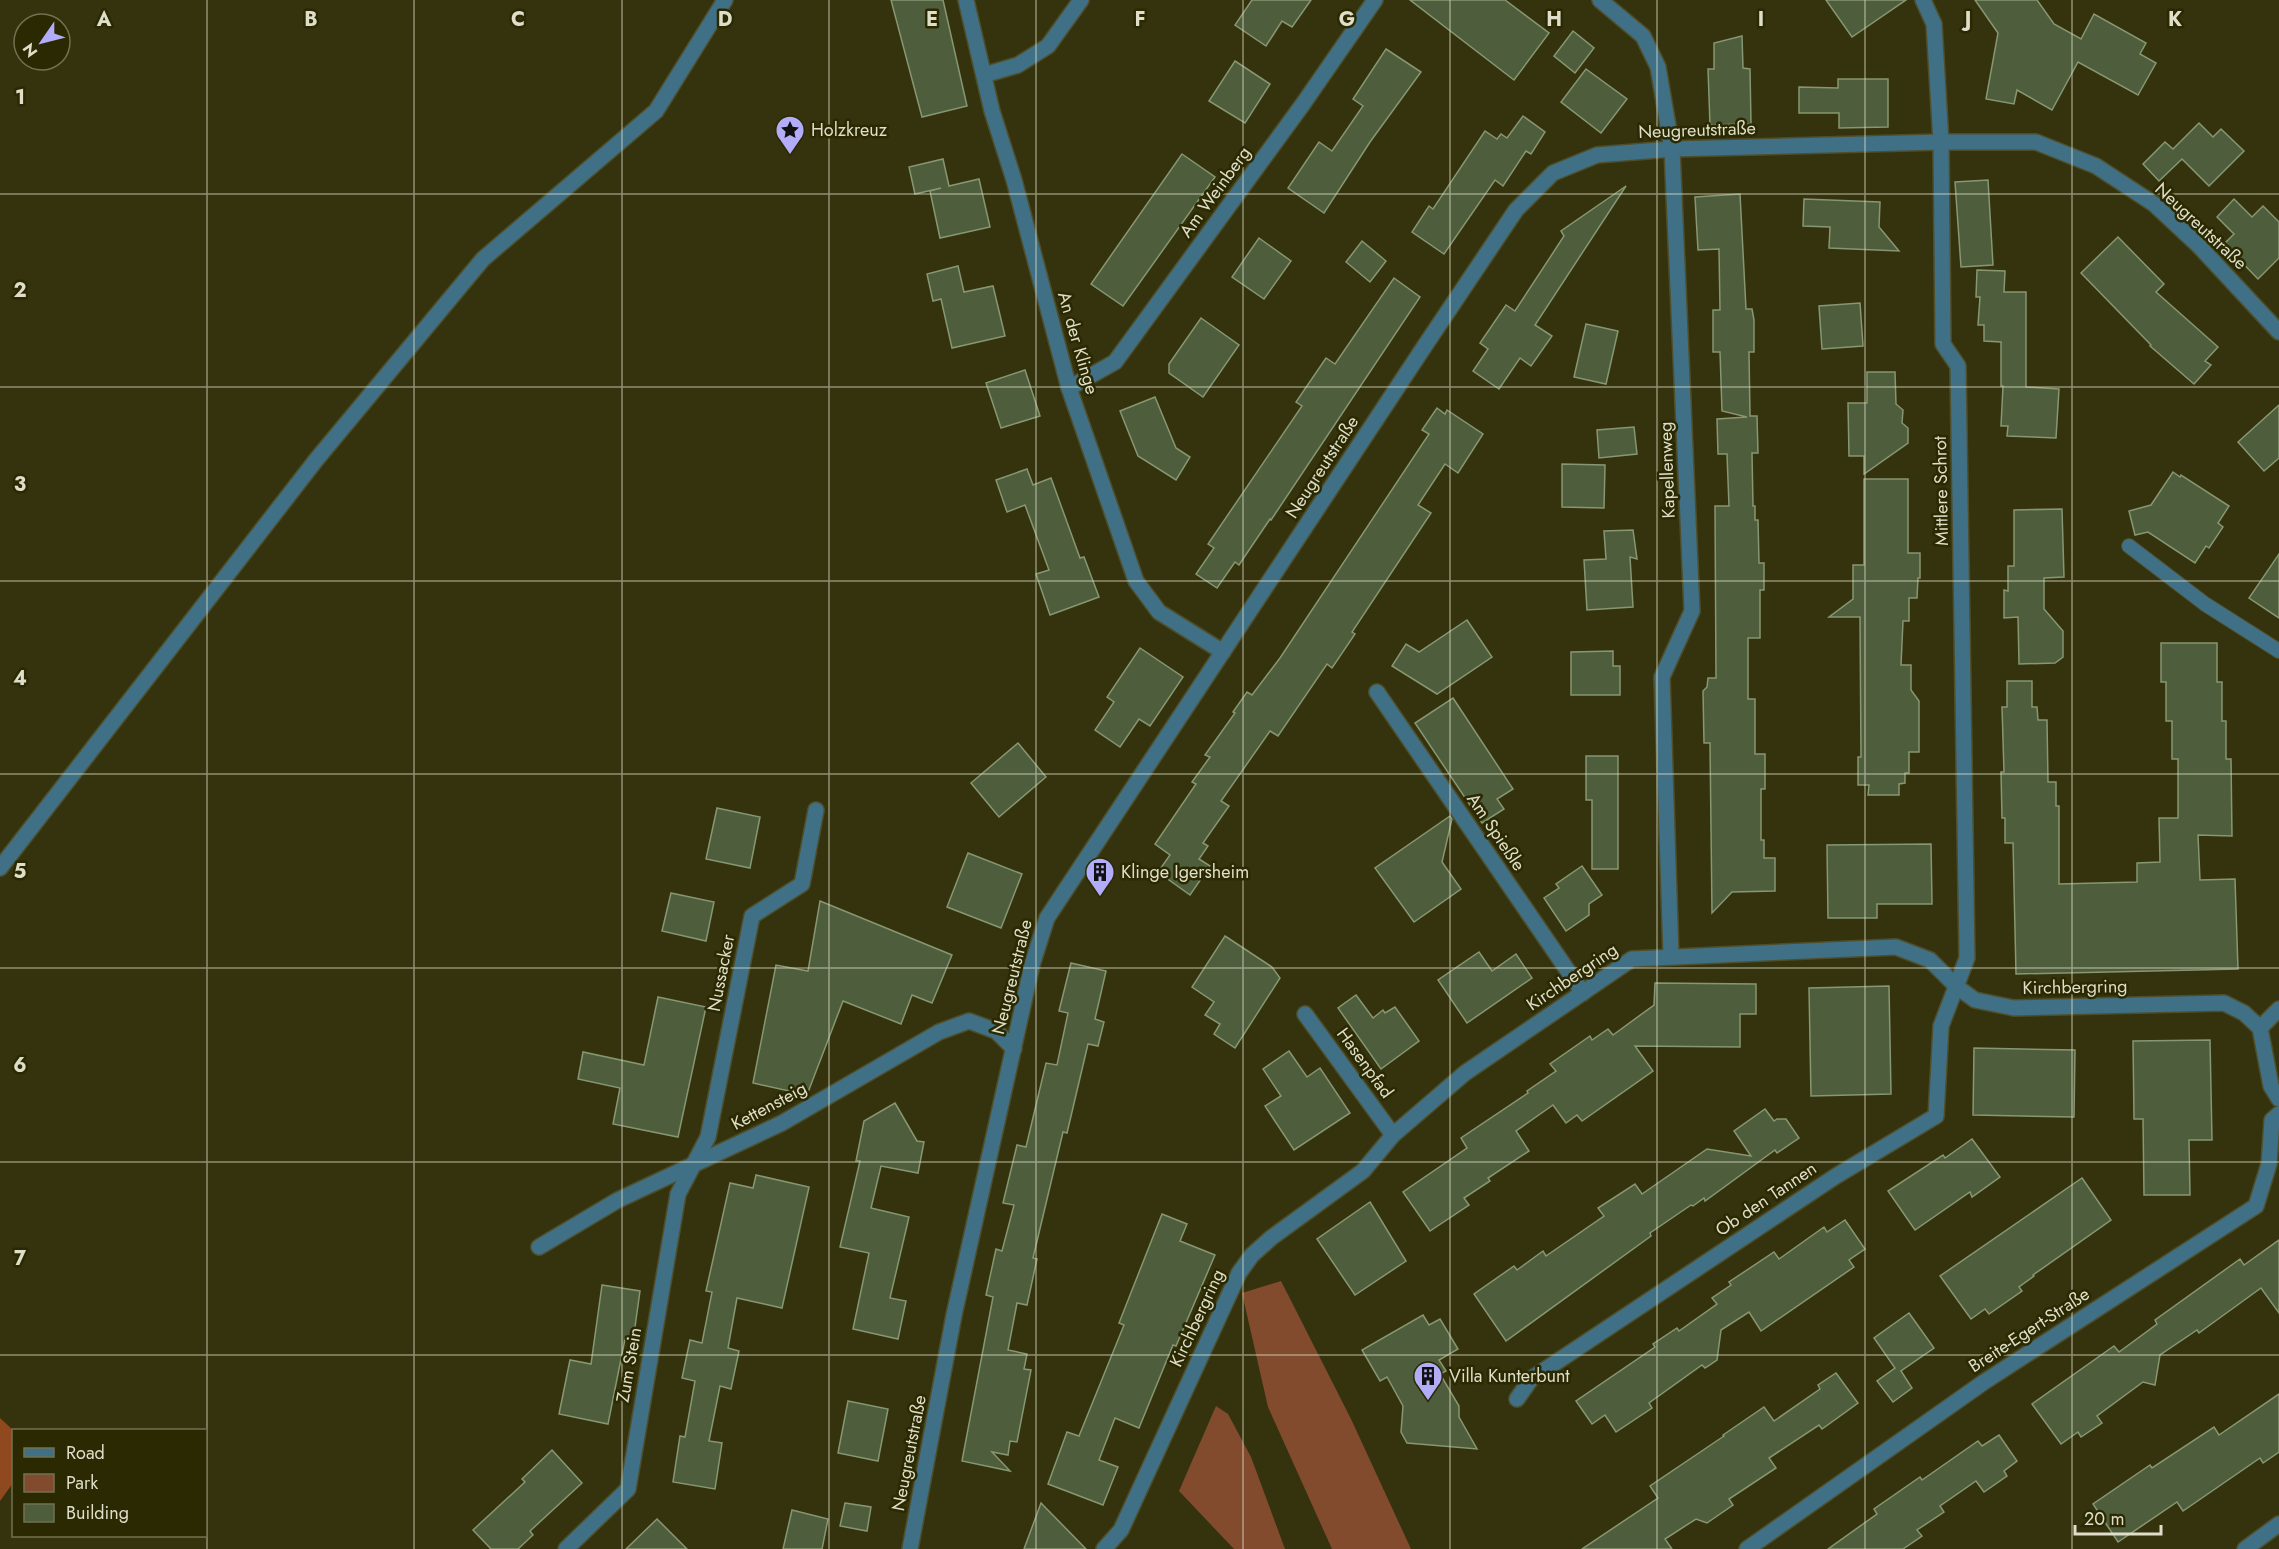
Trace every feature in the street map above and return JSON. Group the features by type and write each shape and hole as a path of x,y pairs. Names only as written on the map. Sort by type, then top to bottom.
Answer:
{"street":[{"path":"0,868 316,460 483,259 656,111 724,0"},
{"name":"An der Klinge","path":"966,0 992,111 1014,180 1069,388 1136,581 1159,612 1223,652"},
{"path":"984,75 1018,64 1048,46 1082,0"},
{"name":"Am Weinberg","path":"1069,388 1115,362 1303,104 1375,0"},
{"name":"Kapellenweg","path":"1600,0 1642,36 1658,67 1672,149 1692,611 1662,677 1671,956"},
{"name":"Mittlere Schrot","path":"1923,0 1934,24 1941,142 1943,344 1958,366 1967,958 1957,987"},
{"name":"Neugreutstraße","path":"910,1549 954,1315 1032,965 1047,918 1516,210 1553,173 1597,155 1672,149 1941,142 2036,142 2096,166 2154,204 2199,246 2279,332"},
{"name":"Am Spießle","path":"1377,692 1583,993"},
{"name":"Nussacker","path":"692,1166 708,1137 752,916 802,884 816,810"},
{"name":"Kirchbergring","path":"1104,1549 1121,1530 1239,1273 1252,1255 1270,1238 1363,1171 1393,1135 1466,1073 1632,959 1896,947 1930,960 1957,987 1975,1000 2014,1008 2224,1003 2244,1012 2260,1028"},
{"name":"Ob den Tannen","path":"1517,1399 1531,1379 1836,1176 1936,1116 1941,1026 1957,987"},
{"path":"2279,1009 2260,1028 2271,1086 2279,1099"},
{"name":"Hasenpfad","path":"1305,1014 1393,1135"},
{"name":"Kettensteig","path":"539,1247 618,1200 782,1123 939,1032 969,1022 996,1031 1014,1048"},
{"name":"Breite-Egert-Straße","path":"1747,1549 1984,1382 2256,1206 2269,1164 2272,1120 2279,1114"},
{"name":"Zum Stein","path":"566,1549 628,1489 678,1194 692,1166"},
{"path":"2245,1549 2279,1524"}],"lane":[{"path":"2129,546 2205,604 2279,651"}],"green space":[{"path":"1281,1281 1351,1419 1411,1549 1332,1549 1268,1407 1242,1293"},
{"path":"1216,1406 1228,1414 1251,1457 1285,1549 1234,1549 1179,1491"}],"shaded area":[{"path":"0,1418 12,1429 12,1484 0,1501"}],"building":[{"path":"891,0 943,0 967,106 922,117"},
{"path":"1252,0 1311,0 1292,27 1282,21 1266,46 1235,25"},
{"path":"1410,0 1505,0 1549,33 1514,80"},
{"path":"1826,0 1906,0 1852,37"},
{"path":"1975,0 2037,0 2054,24 2081,39 2094,14 2146,43 2140,54 2156,63 2138,95 2078,62 2052,110 2017,90 2014,104 1986,99 1998,33"},
{"path":"1573,31 1594,48 1575,73 1554,56"},
{"path":"1742,36 1743,68 1750,69 1751,124 1710,125 1708,69 1714,69 1714,43"},
{"path":"1386,49 1421,72 1370,142 1324,213 1288,188 1319,142 1332,151 1363,106 1353,99"},
{"path":"1235,61 1270,84 1245,123 1209,101"},
{"path":"1586,69 1627,99 1601,133 1561,102"},
{"path":"1838,79 1888,79 1888,127 1839,128 1839,113 1799,113 1799,87 1838,88"},
{"path":"1523,116 1545,132 1531,154 1526,151 1503,186 1495,180 1444,254 1412,232 1429,206 1433,209 1485,131 1497,139 1501,134 1507,138"},
{"path":"2199,123 2213,137 2221,129 2244,151 2209,186 2182,159 2159,181 2143,164 2165,142 2173,149"},
{"path":"1182,154 1215,177 1123,306 1091,284"},
{"path":"943,159 949,186 979,179 990,227 940,238 930,191 941,188 915,194 909,167"},
{"path":"1988,180 1993,265 1961,267 1955,182"},
{"path":"1626,186 1535,325 1552,336 1531,366 1520,358 1499,389 1473,371 1488,349 1480,343 1506,305 1515,311 1564,236 1561,231"},
{"path":"1740,194 1746,309 1752,309 1754,320 1754,352 1749,352 1750,416 1757,416 1758,453 1752,453 1753,506 1755,506 1755,520 1758,520 1759,563 1764,563 1764,590 1760,590 1760,638 1748,638 1748,699 1755,699 1755,754 1765,754 1765,789 1761,789 1761,840 1764,840 1764,858 1775,858 1775,891 1732,892 1712,913 1710,743 1704,743 1703,691 1707,687 1708,678 1716,678 1715,506 1729,506 1727,454 1718,454 1717,419 1747,417 1722,411 1720,352 1713,352 1713,310 1720,310 1719,249 1698,250 1695,197"},
{"path":"1804,199 1880,202 1879,227 1899,251 1829,248 1830,227 1803,226"},
{"path":"2234,199 2252,217 2263,206 2279,222 2279,258 2258,279 2224,244 2234,234 2217,217"},
{"path":"2118,237 2164,284 2156,292 2218,347 2205,361 2211,365 2194,384 2150,346 2081,273"},
{"path":"1259,238 1291,261 1264,299 1232,277"},
{"path":"1362,241 1386,261 1370,282 1346,262"},
{"path":"958,266 964,292 993,286 1005,336 952,348 941,299 933,301 927,274"},
{"path":"1977,270 2005,271 2004,292 2026,292 2026,387 2059,389 2056,438 2007,436 2008,426 2001,426 2003,386 2001,386 2001,342 1984,341 1984,325 1978,325 1980,297 1976,297"},
{"path":"1394,278 1420,297 1271,520 1239,565 1235,562 1217,588 1196,574 1214,548 1208,544 1302,406 1296,402 1326,358 1335,364"},
{"path":"1860,303 1863,346 1822,349 1819,306"},
{"path":"1201,318 1239,345 1203,397 1169,373 1169,364"},
{"path":"1586,324 1618,331 1606,384 1574,377"},
{"path":"1025,370 1040,416 1001,428 986,383"},
{"path":"1867,372 1895,372 1896,404 1903,410 1902,423 1908,428 1908,443 1864,474 1864,456 1849,456 1848,403 1867,403"},
{"path":"1155,397 1176,448 1190,457 1176,480 1138,456 1120,411"},
{"path":"2279,405 2279,458 2264,471 2238,442"},
{"path":"1437,408 1445,414 1447,410 1483,434 1458,473 1445,464 1418,505 1431,513 1352,632 1355,634 1332,668 1327,664 1278,736 1270,731 1221,801 1229,806 1203,843 1208,846 1199,859 1210,866 1190,895 1158,872 1170,855 1155,844 1196,784 1192,782 1210,757 1205,755 1235,713 1233,712 1247,692 1252,695 1280,658 1429,434 1422,430"},
{"path":"1634,427 1637,454 1599,458 1597,430"},
{"path":"1562,464 1605,465 1604,508 1562,507"},
{"path":"1027,469 1033,485 1051,478 1080,558 1084,557 1099,597 1050,615 1036,574 1049,570 1025,505 1007,512 996,480"},
{"path":"2173,472 2229,506 2218,523 2223,527 2209,548 2206,546 2195,563 2148,532 2135,535 2129,511 2151,505"},
{"path":"1864,479 1908,479 1908,553 1920,553 1917,598 1909,598 1909,621 1903,621 1901,665 1911,665 1911,690 1919,701 1919,752 1909,752 1909,773 1905,773 1905,783 1899,784 1899,795 1868,795 1869,785 1858,785 1858,757 1861,757 1860,617 1829,617 1853,599 1853,565 1864,565"},
{"path":"2062,509 2064,577 2044,578 2044,609 2063,631 2063,657 2055,663 2019,664 2018,617 2004,618 2004,590 2008,591 2008,566 2014,566 2014,510"},
{"path":"1633,530 1637,559 1630,557 1633,607 1587,610 1584,560 1606,559 1604,531"},
{"path":"2279,554 2279,618 2249,598"},
{"path":"1467,620 1492,657 1437,694 1392,666 1406,644 1419,652"},
{"path":"2161,643 2217,643 2217,682 2222,682 2222,721 2226,721 2226,759 2231,759 2232,836 2198,835 2200,880 2235,879 2238,969 2016,974 2013,843 2005,843 2005,818 2002,818 2001,772 2004,772 2002,707 2007,707 2007,681 2032,681 2032,707 2037,707 2038,720 2047,720 2048,782 2056,782 2056,806 2059,806 2059,884 2137,882 2137,863 2160,862 2159,818 2178,818 2178,759 2172,759 2172,721 2166,721 2166,682 2161,682"},
{"path":"1140,648 1183,677 1150,726 1139,719 1120,747 1095,730 1114,702 1107,697"},
{"path":"1613,651 1613,666 1620,666 1620,695 1571,695 1571,652"},
{"path":"1453,698 1513,789 1497,799 1504,809 1482,823 1415,723"},
{"path":"1018,743 1046,777 999,817 971,783"},
{"path":"1586,756 1618,756 1618,869 1592,869 1592,800 1586,800"},
{"path":"717,808 760,817 750,868 706,859"},
{"path":"1450,816 1452,819 1442,862 1461,889 1414,922 1375,868"},
{"path":"1931,844 1932,904 1877,904 1877,918 1828,918 1827,845"},
{"path":"968,853 1022,874 1001,928 947,907"},
{"path":"1582,866 1602,895 1589,904 1589,915 1566,931 1544,898 1559,888 1556,884"},
{"path":"671,893 714,902 706,941 662,931"},
{"path":"820,901 952,955 932,1003 912,995 901,1024 843,1001 807,1095 753,1083 776,965 808,971"},
{"path":"1225,936 1272,967 1280,978 1235,1048 1214,1034 1220,1024 1205,1015 1214,1002 1192,987"},
{"path":"1479,952 1492,971 1516,954 1532,978 1467,1023 1438,980"},
{"path":"1071,963 1106,971 1095,1019 1104,1022 1098,1046 1088,1044 1067,1133 1063,1132 1033,1258 1037,1259 1027,1305 1017,1303 1008,1350 1027,1354 1024,1369 1031,1370 1017,1442 1010,1441 1008,1455 992,1452 1010,1471 962,1461 993,1297 986,1295 996,1249 1002,1251 1014,1205 1003,1203 1017,1145 1026,1147 1046,1063 1057,1065 1068,1013 1059,1011"},
{"path":"1655,983 1756,984 1756,1014 1740,1014 1740,1047 1635,1046 1653,1071 1582,1121 1577,1115 1566,1123 1553,1105 1516,1131 1529,1151 1488,1178 1490,1181 1464,1198 1469,1205 1430,1231 1403,1192 1467,1148 1461,1138 1528,1093 1527,1091 1556,1071 1550,1064 1590,1036 1592,1040 1608,1029 1613,1035 1654,1005"},
{"path":"1889,986 1891,1094 1811,1096 1809,988"},
{"path":"1356,995 1373,1018 1383,1010 1385,1013 1395,1007 1419,1041 1381,1069 1338,1008"},
{"path":"658,997 706,1007 678,1137 613,1124 620,1088 578,1079 583,1052 644,1065"},
{"path":"2210,1040 2212,1140 2189,1140 2190,1195 2144,1195 2143,1119 2134,1119 2133,1041"},
{"path":"1974,1048 2075,1050 2074,1117 1973,1115"},
{"path":"1289,1051 1307,1077 1320,1068 1350,1113 1294,1150 1265,1106 1281,1096 1263,1069"},
{"path":"895,1103 917,1141 924,1142 918,1173 881,1166 871,1208 909,1217 890,1298 906,1301 898,1339 853,1329 869,1253 840,1247 860,1161 856,1161 864,1121"},
{"path":"1765,1109 1774,1121 1786,1119 1799,1138 1777,1153 1775,1150 1705,1201 1704,1198 1693,1206 1691,1205 1650,1233 1651,1236 1506,1341 1474,1294 1514,1266 1517,1270 1543,1251 1546,1256 1604,1216 1598,1208 1635,1184 1642,1194 1707,1149 1751,1156 1734,1131"},
{"path":"1972,1139 2000,1177 1972,1197 1970,1192 1915,1230 1888,1191 1943,1155 1945,1158"},
{"path":"756,1175 809,1187 782,1308 737,1298 728,1348 739,1351 731,1389 720,1386 709,1441 722,1443 715,1489 673,1482 680,1436 685,1437 695,1381 682,1378 690,1340 702,1343 712,1292 706,1291 730,1183 753,1188"},
{"path":"2082,1178 2111,1220 2033,1275 2019,1287 2022,1291 1989,1314 1985,1309 1971,1319 1940,1276"},
{"path":"1370,1202 1406,1261 1355,1295 1317,1239"},
{"path":"1162,1214 1187,1224 1180,1241 1215,1255 1176,1346 1173,1345 1139,1428 1115,1418 1099,1460 1118,1467 1103,1505 1048,1484 1067,1432 1079,1436 1124,1325 1119,1323"},
{"path":"1845,1220 1865,1249 1849,1260 1854,1267 1761,1331 1749,1312 1721,1330 1717,1360 1705,1368 1702,1365 1649,1403 1652,1408 1616,1432 1605,1415 1592,1424 1576,1401 1655,1347 1653,1344 1677,1328 1679,1331 1717,1304 1712,1298 1731,1285 1729,1282 1774,1252 1779,1259 1824,1227 1827,1232"},
{"path":"2279,1240 2279,1313 2261,1288 2199,1333 2197,1330 2160,1355 2155,1385 2143,1382 2097,1416 2102,1423 2081,1437 2078,1432 2061,1444 2032,1404 2114,1346 2119,1352 2157,1324 2155,1320 2240,1259 2244,1265"},
{"path":"602,1285 640,1291 633,1341 625,1339 608,1424 559,1414 570,1360 591,1364"},
{"path":"1909,1313 1934,1348 1901,1371 1912,1388 1893,1402 1877,1381 1895,1368 1874,1338"},
{"name":"Villa Kunterbunt","path":"1423,1315 1429,1325 1440,1319 1458,1349 1439,1360 1446,1371 1440,1374 1459,1406 1459,1417 1477,1449 1407,1443 1401,1432 1403,1406 1387,1377 1380,1381 1362,1350"},
{"path":"1836,1373 1858,1403 1822,1429 1819,1425 1769,1458 1776,1468 1729,1499 1733,1505 1707,1523 1696,1519 1665,1539 1672,1549 1582,1549 1658,1498 1650,1486 1723,1435 1764,1407 1774,1421 1820,1389 1818,1385"},
{"path":"2279,1394 2279,1452 2263,1463 2260,1458 2183,1511 2177,1502 2118,1542 2093,1504 2150,1465 2152,1468 2214,1427 2219,1435"},
{"path":"848,1401 888,1409 878,1461 838,1453"},
{"path":"1999,1435 2017,1461 2004,1471 2007,1476 1984,1492 1976,1481 1940,1506 1944,1512 1917,1530 1922,1536 1903,1549 1828,1549 1877,1514 1874,1509 1920,1477 1922,1480 1978,1441 1982,1446"},
{"path":"552,1450 582,1483 530,1531 533,1535 518,1549 491,1549 473,1530 525,1482 522,1479"},
{"path":"845,1503 871,1507 867,1531 840,1526"},
{"path":"1041,1503 1086,1549 1024,1549"},
{"path":"792,1510 828,1519 822,1549 783,1549"},
{"path":"657,1519 687,1549 626,1549"}],"place":[{"name":"Holzkreuz","path":"790,156"},
{"name":"Klinge Igersheim","path":"1100,898"},
{"name":"Villa Kunterbunt","path":"1428,1402"}]}
